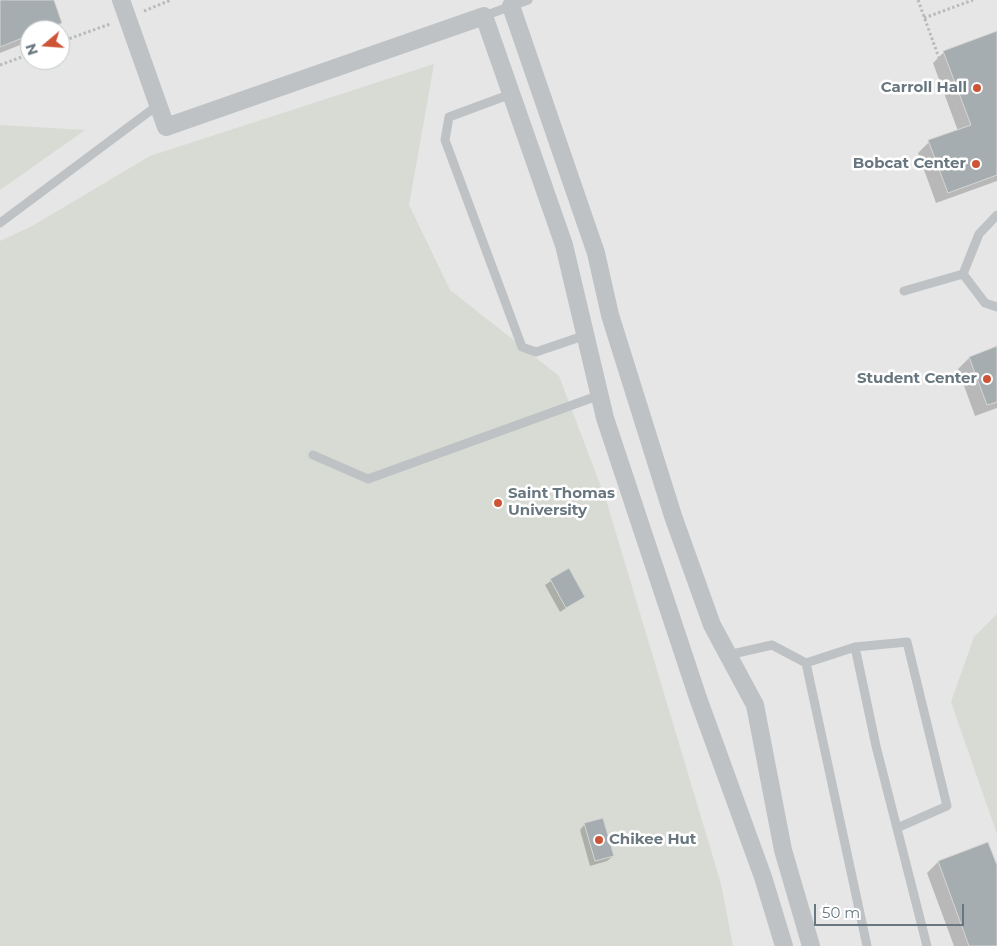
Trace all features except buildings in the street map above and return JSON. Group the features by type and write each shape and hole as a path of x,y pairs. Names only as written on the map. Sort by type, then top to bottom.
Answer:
{"street":[{"path":"122,0 166,128 484,16 564,245 605,418 763,877 784,946"},
{"path":"511,6 596,253 610,315 673,516 712,626 755,705 764,761 783,850 811,946"}],"lane":[{"path":"484,16 528,0"},
{"path":"511,94 449,117 445,140 522,348 536,352 586,335"},
{"path":"0,223 158,105"},
{"path":"963,274 979,234 997,215"},
{"path":"904,291 963,274"},
{"path":"963,274 985,303 997,306"},
{"path":"313,455 368,479 600,395"},
{"path":"728,655 772,645 806,663 855,647 907,642 947,806 897,828"},
{"path":"855,647 926,946"},
{"path":"806,663 868,946"}],"path":[{"path":"918,0 964,127"},
{"path":"924,18 973,0"},
{"path":"0,65 20,58"}],"shaded area":[{"name":"Saint Thomas University","path":"0,0 997,0 997,946 0,946"},
{"path":"434,64 409,205 450,290 559,376 607,503 721,884 733,946 0,946 0,241 34,225 150,156"},
{"path":"0,125 85,130 0,190"},
{"path":"997,614 997,834 951,702 974,637"}],"place":[{"name":"Carroll Hall","path":"977,88"},
{"name":"Bobcat Center","path":"976,164"},
{"name":"Student Center","path":"987,379"},
{"name":"Saint Thomas University","path":"498,503"},
{"name":"Chikee Hut","path":"599,840"}]}
